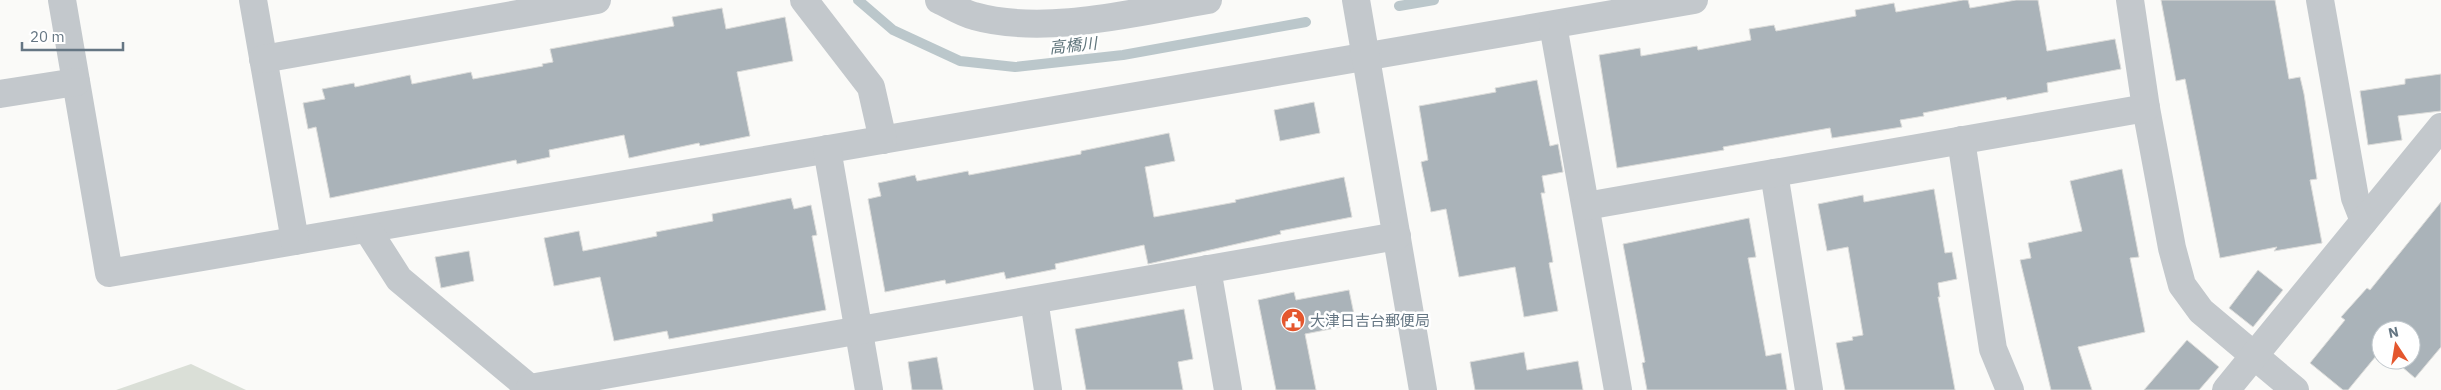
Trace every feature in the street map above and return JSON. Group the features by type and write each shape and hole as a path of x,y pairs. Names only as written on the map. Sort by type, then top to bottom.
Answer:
{"street":[{"path":"62,0 109,273 1694,0"},
{"path":"253,0 295,241"},
{"path":"263,59 597,0"},
{"path":"804,0 871,87 884,140"},
{"path":"939,0 973,16 1016,22 1071,23 1208,0"},
{"path":"1356,0 1423,390"},
{"path":"2130,0 2146,108 2172,248 2182,285 2201,310 2295,390"},
{"path":"2320,0 2355,198 2364,221"},
{"path":"1553,25 1618,390"},
{"path":"0,94 76,82"},
{"path":"1586,206 2146,108"},
{"path":"2226,390 2255,357 2441,127"},
{"path":"1961,140 1993,348 2010,390"},
{"path":"827,149 869,390"},
{"path":"1774,173 1809,390"},
{"path":"367,229 399,279 531,389 1397,236"},
{"path":"1207,269 1228,390"},
{"path":"1034,300 1048,390"}],"shaded area":[{"path":"191,364 246,390 116,390"}],"building":[{"path":"1968,0 1970,8 2016,0 2038,0 2047,51 2115,39 2121,69 2047,83 2048,92 2007,100 2006,97 1923,113 1924,116 1900,120 1902,127 1832,138 1830,128 1723,147 1724,150 1617,168 1599,55 1640,48 1641,56 1697,46 1698,50 1751,40 1749,29 1774,25 1776,31 1856,16 1855,10 1894,3 1896,12"},
{"path":"2161,0 2275,0 2289,79 2300,77 2304,94 2317,179 2310,180 2322,243 2274,251 2277,247 2220,258 2185,79 2176,81"},
{"path":"722,8 726,29 785,17 793,61 737,72 750,136 700,146 699,143 629,158 624,135 549,150 550,157 517,164 516,160 330,198 316,127 308,129 303,103 325,99 322,89 354,83 355,87 410,75 412,84 471,72 473,79 543,66 542,64 553,62 550,49 674,26 672,17"},
{"path":"2441,74 2441,111 2398,116 2402,140 2368,145 2360,91 2405,84 2405,79"},
{"path":"1537,80 1550,146 1558,144 1563,172 1542,176 1545,193 1541,193 1553,262 1549,263 1558,311 1524,317 1515,267 1459,277 1446,209 1431,212 1421,162 1428,160 1419,106 1496,92 1495,88"},
{"path":"1314,102 1320,133 1280,141 1274,110"},
{"path":"1169,133 1175,161 1145,167 1154,217 1236,202 1235,200 1344,177 1352,217 1280,231 1281,234 1148,264 1144,245 1055,264 1056,269 1006,279 1004,272 946,284 945,280 885,292 868,199 881,196 878,183 915,175 917,181 968,171 969,175 1081,154 1081,151"},
{"path":"2122,169 2139,257 2130,258 2145,332 2078,347 2092,390 2051,390 2020,260 2031,258 2028,243 2082,231 2070,181"},
{"path":"1934,189 1945,253 1952,252 1957,279 1938,283 1940,297 1938,297 1955,390 1845,390 1836,343 1853,340 1852,337 1863,335 1848,247 1827,251 1818,204 1863,195 1864,202"},
{"path":"791,198 794,209 811,205 817,235 812,236 826,310 669,339 667,331 614,341 600,277 554,286 544,238 579,231 583,251 657,236 656,232 713,221 712,214"},
{"path":"2441,202 2441,347 2415,378 2406,370 2421,370 2421,320 2371,320 2371,362 2348,390 2343,390 2310,363 2345,320 2341,317 2367,288 2370,290"},
{"path":"1749,218 1756,257 1748,258 1766,356 1781,353 1787,390 1647,390 1642,363 1645,362 1623,244"},
{"path":"469,251 474,281 441,288 435,257"},
{"path":"2258,270 2283,290 2253,327 2229,308"},
{"path":"1349,290 1356,324 1305,334 1316,390 1276,390 1258,300 1294,292 1296,300"},
{"path":"1184,309 1193,359 1178,362 1183,390 1086,390 1075,329"},
{"path":"2187,340 2219,367 2199,390 2144,390"},
{"path":"1524,352 1527,370 1578,361 1583,390 1475,390 1470,362"},
{"path":"937,357 943,390 912,390 908,362"}],"waterway":[{"name":"高橋川","path":"858,0 893,30 960,61 1015,67 1123,55 1306,22"},
{"name":"高橋川","path":"1399,6 1434,0"}],"place":[{"name":"大津日吉台郵便局","path":"1293,320"}]}
